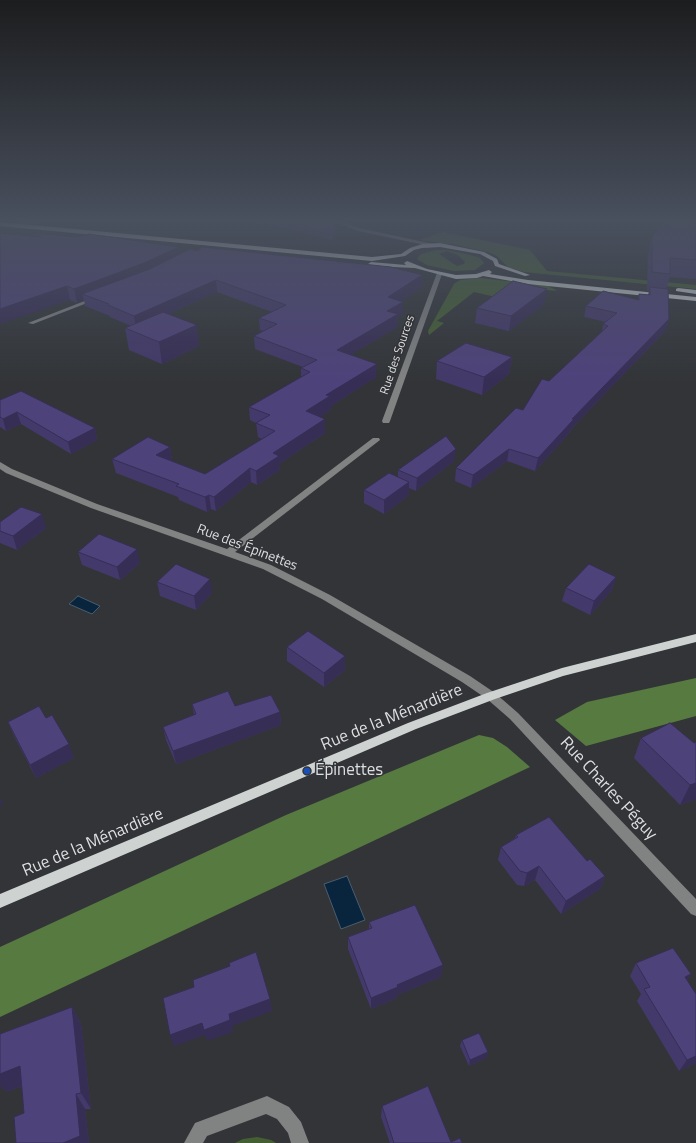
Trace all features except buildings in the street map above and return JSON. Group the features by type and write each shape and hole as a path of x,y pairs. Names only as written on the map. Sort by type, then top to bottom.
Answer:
{"main road":[{"path":"442,274 463,277 481,274"},
{"path":"485,274 528,282 696,299"},
{"path":"526,274 696,292"},
{"name":"Rue de la Ménardière","path":"0,901 392,734 491,696 562,672 696,638"}],"street":[{"name":"Rue des Sources","path":"386,421 439,274"},
{"path":"31,324 104,295"},
{"path":"228,553 376,440"},
{"name":"Rue des Épinettes","path":"0,465 9,471 94,506 267,567 326,597 491,696"},
{"name":"Rue Charles Péguy","path":"491,696 527,730 696,909"},
{"path":"193,1143 201,1129 267,1104 283,1113 295,1128 300,1143"}],"green space":[{"path":"548,274 583,274 696,285 696,289"},
{"path":"481,278 548,286 558,291 511,287 496,297 474,292 437,321 444,323 429,335 428,331 454,284 460,280"},
{"path":"696,678 696,716 586,746 555,720 587,702"},
{"path":"479,735 493,738 507,747 530,767 0,1017 0,947 286,815"},
{"path":"257,1137 271,1140 276,1143 235,1143 243,1139"}],"water":[{"path":"78,596 100,606 92,614 69,604"},
{"path":"347,876 365,920 341,929 324,884"}],"place":[{"name":"Épinettes","path":"307,771"}]}
